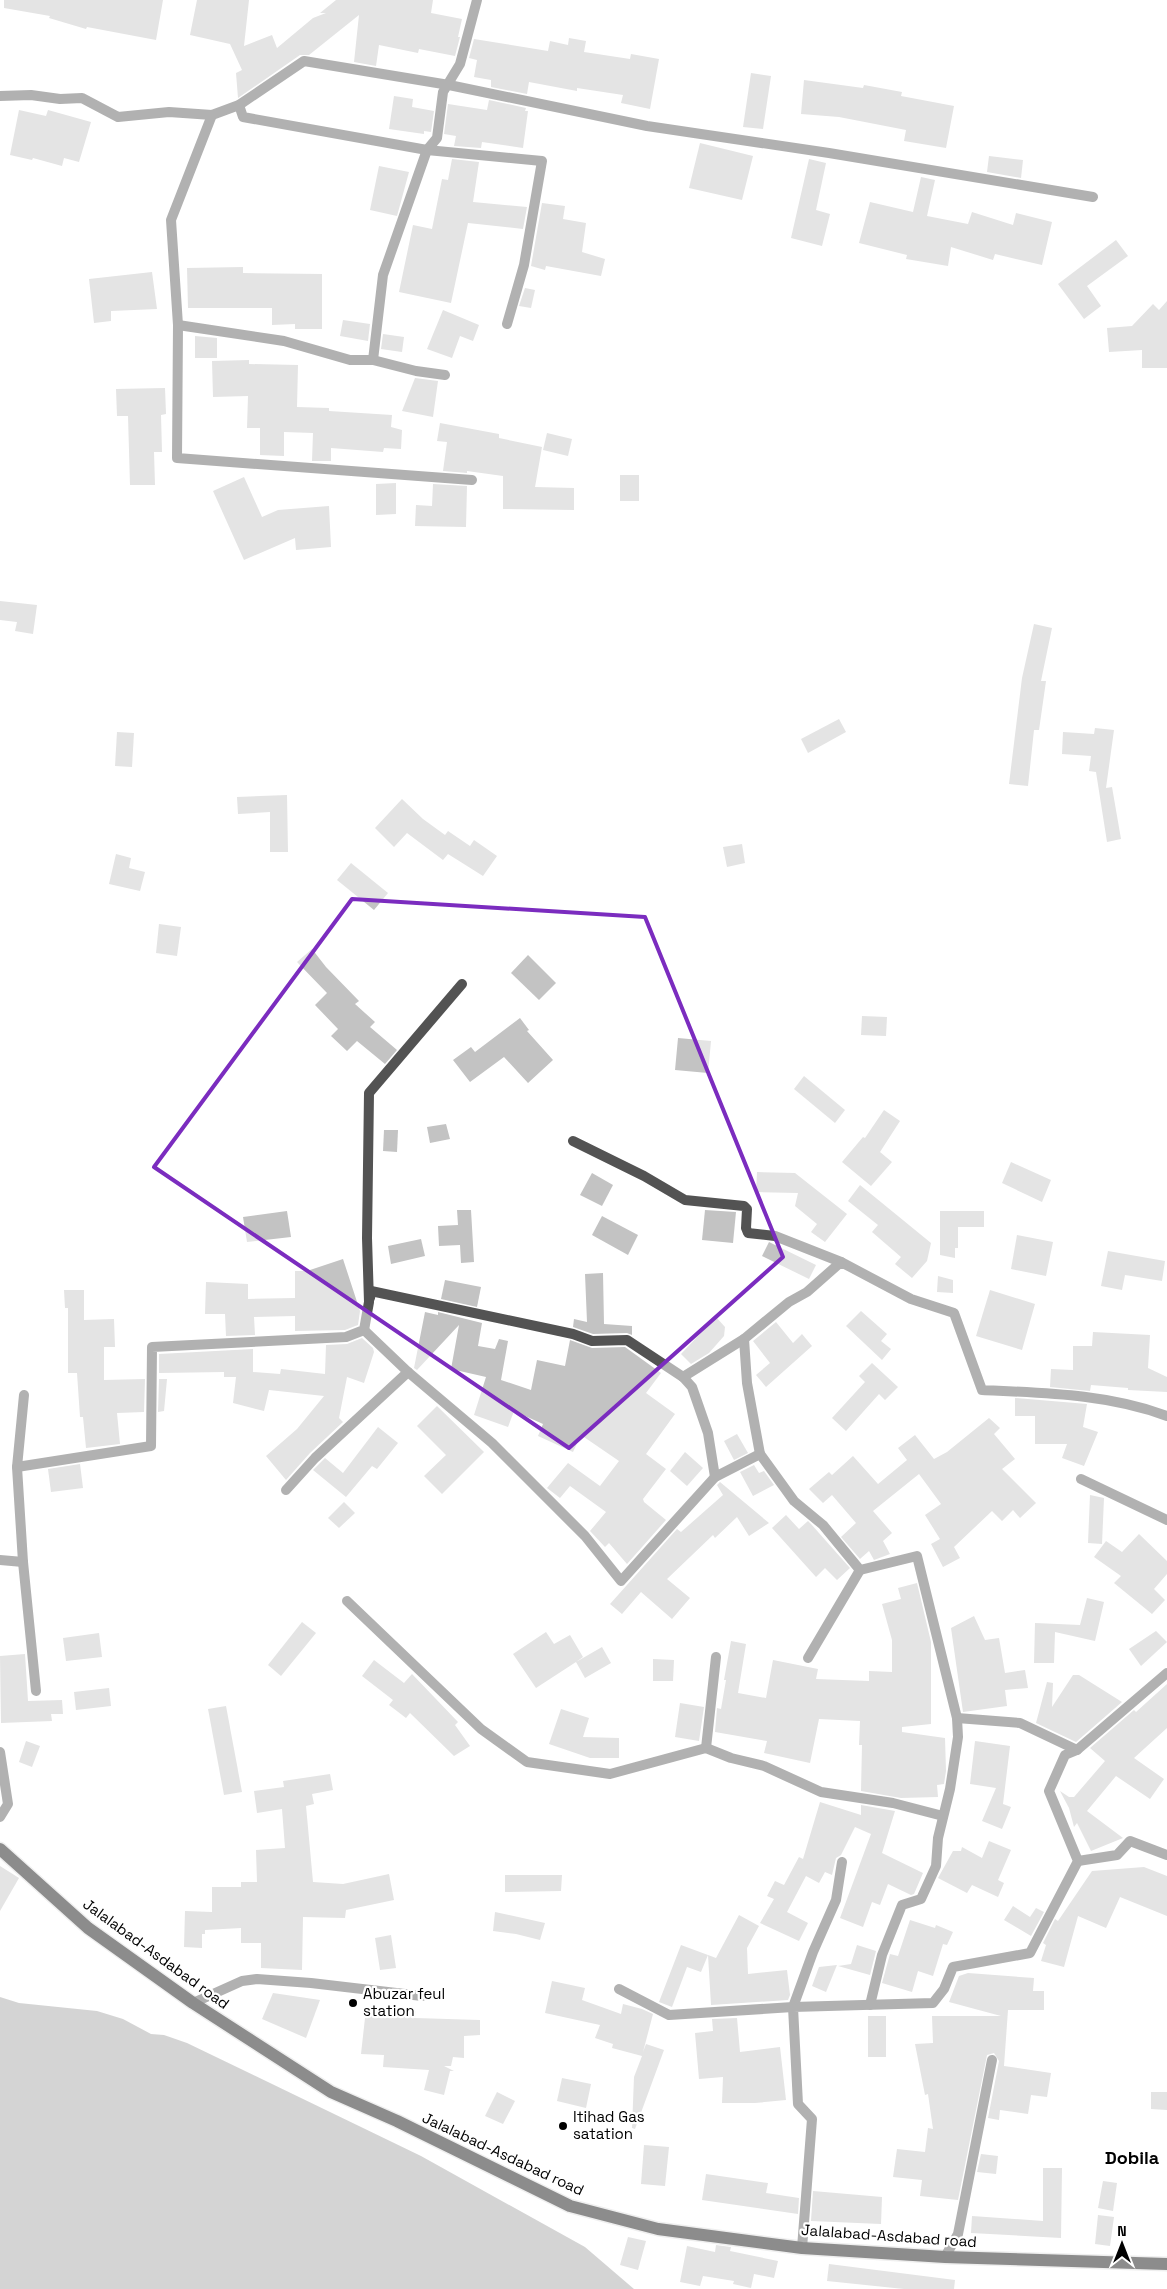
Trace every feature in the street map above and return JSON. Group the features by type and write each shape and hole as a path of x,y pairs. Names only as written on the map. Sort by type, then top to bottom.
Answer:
{"main road":[{"name":"Jalalabad-Asdabad road","path":"0,1849 88,1928 193,2003 331,2092 397,2121 570,2206 658,2228 802,2248 945,2257 1167,2264"}],"street":[{"path":"373,360 383,275 427,150 437,138 443,92 460,64 477,0"},
{"path":"0,96 31,95 60,99 82,98 118,117 170,112 212,115 239,105 304,61 448,85 647,126 829,153 1093,197"},
{"path":"239,105 243,117 427,150 542,161 524,265 507,324"},
{"path":"212,115 171,220 178,325 177,458 472,480"},
{"path":"178,325 284,341 350,360 373,360 416,371 445,375"},
{"path":"369,1302 367,1238 369,1093 462,984"},
{"path":"573,1142 644,1176 685,1200 744,1206 747,1209 746,1228 748,1233 775,1236 841,1262 911,1299 954,1313 982,1390 1081,1395 1141,1406 1167,1416"},
{"path":"683,1377 744,1338 789,1302 807,1292 841,1262"},
{"path":"364,1330 371,1291 573,1334 592,1341 627,1340 683,1377 692,1387 708,1433 715,1477"},
{"path":"364,1330 408,1372 492,1443 586,1536 621,1581 715,1477 760,1454"},
{"path":"18,1467 151,1446 152,1348 346,1337 364,1330"},
{"path":"744,1338 747,1383 760,1454 794,1501 823,1525 860,1570"},
{"path":"286,1490 315,1458 408,1372"},
{"path":"24,1395 18,1467 23,1562 36,1691"},
{"path":"1081,1479 1167,1520"},
{"path":"808,1658 860,1570 917,1556 957,1718 958,1738 950,1789 938,1838 936,1866 921,1899 902,1905 882,1954 870,2005"},
{"path":"0,1560 23,1562"},
{"path":"347,1601 481,1729 527,1762 610,1774 706,1748 731,1758 764,1766 821,1792 892,1803 942,1816"},
{"path":"706,1748 716,1657"},
{"path":"1078,1861 1049,1791 1065,1755 1077,1750 1167,1673"},
{"path":"957,1718 1020,1723 1077,1750"},
{"path":"0,1752 8,1804 0,1817"},
{"path":"1078,1861 1118,1855 1130,1841 1167,1855"},
{"path":"619,1989 669,2015 793,2008 933,2004 944,1989 953,1968 1030,1953 1078,1861"},
{"path":"802,2248 812,2119 798,2104 793,2008 813,1952 836,1900 842,1862"},
{"path":"193,2003 242,1981 258,1980 310,1982 422,1996"},
{"path":"945,2257 958,2234 992,2060"}],"highlighted area":[{"path":"352,899 645,917 783,1257 569,1448 154,1167"}],"shaded area":[{"path":"0,1997 19,2003 97,2011 123,2019 151,2034 164,2035 187,2043 421,2156 585,2247 634,2289 0,2289"}],"building":[{"path":"4,0 163,0 156,40 87,27 86,29 49,18 50,16 4,8"},
{"path":"197,0 249,0 244,46 272,35 277,48 313,18 326,13 320,13 336,0 433,0 431,13 462,19 455,56 419,49 418,53 379,45 376,66 354,62 359,15 309,55 300,55 238,98 236,73 242,70 230,44 190,35"},
{"path":"569,38 586,41 584,52 630,59 631,54 659,59 650,109 621,103 623,95 577,88 577,91 529,82 527,94 491,87 491,80 474,77 477,60 469,58 474,39 548,51 550,41 568,45"},
{"path":"751,73 771,76 763,129 743,127"},
{"path":"804,80 863,88 864,85 902,92 901,96 954,106 946,148 904,141 906,130 839,117 801,114"},
{"path":"394,96 413,99 412,107 434,111 431,132 424,131 424,134 389,129"},
{"path":"489,100 526,108 525,111 528,111 523,148 482,142 481,148 454,146 456,136 444,134 448,104 487,110"},
{"path":"19,110 46,116 48,110 91,122 79,162 64,158 62,166 33,158 32,160 10,155"},
{"path":"700,143 753,156 742,200 689,188"},
{"path":"989,156 1023,160 1021,178 987,172"},
{"path":"452,159 479,162 473,202 527,207 523,229 468,223 451,303 399,292 413,225 432,229 442,179 448,180"},
{"path":"809,159 826,163 816,210 830,214 822,246 791,238"},
{"path":"379,166 409,172 397,216 370,210"},
{"path":"921,177 935,180 927,216 968,224 972,212 1013,225 1016,213 1052,222 1042,265 995,254 993,260 951,247 948,266 906,259 907,255 859,243 870,202 913,212"},
{"path":"542,203 565,206 563,219 586,223 582,252 605,259 601,276 546,266 545,270 531,266"},
{"path":"1116,240 1128,256 1087,286 1101,306 1084,319 1058,284"},
{"path":"243,267 243,273 322,274 322,329 295,329 295,324 272,325 272,308 188,308 187,268"},
{"path":"152,272 157,309 111,311 111,321 94,323 89,279"},
{"path":"525,288 535,290 531,308 519,306"},
{"path":"1167,301 1167,368 1142,368 1142,350 1109,352 1107,328 1132,326 1153,304 1159,310"},
{"path":"443,310 479,325 473,341 460,336 452,358 427,349"},
{"path":"343,320 370,324 368,341 340,336"},
{"path":"383,334 404,337 402,352 381,349"},
{"path":"195,336 217,338 217,358 195,358"},
{"path":"249,360 249,364 298,365 297,407 329,408 329,411 392,415 391,427 402,430 401,449 384,448 383,452 331,448 331,461 312,461 313,433 284,432 284,456 260,455 260,428 247,428 248,396 213,397 212,361"},
{"path":"415,378 438,381 433,417 402,411"},
{"path":"165,388 166,414 161,415 162,452 154,452 155,485 130,485 128,416 117,416 116,389"},
{"path":"440,423 499,434 499,438 542,447 535,487 574,488 574,510 503,509 503,476 467,471 467,473 443,471 447,442 437,441"},
{"path":"547,433 572,439 568,456 543,450"},
{"path":"620,475 639,475 639,501 620,501"},
{"path":"244,477 262,517 278,510 329,506 331,547 296,550 295,538 244,560 213,491"},
{"path":"396,483 396,514 376,515 376,484"},
{"path":"433,484 467,486 466,527 415,526 416,505 432,506"},
{"path":"0,601 37,605 33,634 15,631 17,622 0,620"},
{"path":"1034,624 1052,628 1041,681 1046,681 1039,730 1034,730 1028,786 1009,784 1022,678"},
{"path":"839,719 846,732 808,753 801,739"},
{"path":"1095,728 1114,730 1106,788 1112,787 1121,839 1107,842 1096,772 1089,771 1091,756 1062,754 1063,732 1094,734"},
{"path":"117,732 134,733 132,767 115,766"},
{"path":"287,795 288,852 270,852 270,812 238,814 237,797"},
{"path":"402,799 423,819 445,835 448,831 470,846 474,840 497,856 483,876 448,854 443,860 407,833 394,847 375,828"},
{"path":"742,844 745,863 727,867 723,847"},
{"path":"116,854 131,858 129,868 145,872 140,891 109,884"},
{"path":"351,863 388,893 374,910 337,880"},
{"path":"159,924 181,927 177,956 156,953"},
{"path":"312,949 326,967 359,1001 355,1004 375,1022 370,1027 397,1050 385,1064 357,1041 347,1051 331,1036 338,1029 315,1005 327,993 297,962"},
{"path":"528,955 556,983 539,1000 511,973"},
{"path":"862,1016 887,1017 886,1036 861,1035"},
{"path":"520,1018 529,1030 527,1031 553,1060 528,1083 504,1057 470,1082 453,1060 471,1047 475,1052"},
{"path":"678,1038 711,1041 708,1073 675,1070"},
{"path":"804,1076 845,1110 835,1123 794,1089"},
{"path":"884,1110 900,1121 880,1152 892,1162 871,1186 842,1162 863,1137 865,1138"},
{"path":"446,1124 450,1139 430,1143 427,1127"},
{"path":"384,1130 398,1130 397,1152 383,1151"},
{"path":"1011,1162 1051,1180 1042,1202 1002,1183"},
{"path":"757,1172 795,1173 847,1214 825,1242 811,1232 817,1224 795,1206 798,1193 756,1192"},
{"path":"592,1173 613,1185 602,1206 580,1195"},
{"path":"860,1185 931,1243 927,1261 912,1278 895,1264 901,1257 872,1232 878,1225 848,1201"},
{"path":"457,1210 471,1210 474,1262 461,1263 460,1245 439,1246 438,1226 458,1225"},
{"path":"705,1210 736,1212 733,1243 702,1240"},
{"path":"287,1211 291,1237 247,1242 243,1217"},
{"path":"940,1211 984,1211 984,1227 958,1227 958,1248 955,1248 955,1258 940,1255"},
{"path":"602,1216 638,1235 628,1255 592,1235"},
{"path":"1017,1235 1053,1242 1046,1276 1011,1269"},
{"path":"421,1239 425,1256 391,1264 388,1246"},
{"path":"769,1242 816,1265 809,1279 762,1256"},
{"path":"1108,1251 1165,1261 1162,1281 1125,1275 1122,1290 1101,1286"},
{"path":"343,1259 360,1311 358,1325 345,1330 295,1331 295,1316 254,1317 255,1335 226,1336 225,1314 205,1314 206,1282 248,1284 248,1299 295,1298 295,1271 307,1271"},
{"path":"603,1273 604,1324 632,1326 632,1335 627,1333 593,1334 573,1327 574,1319 587,1322 585,1274"},
{"path":"938,1276 953,1280 953,1293 937,1292"},
{"path":"445,1280 481,1287 477,1307 441,1299"},
{"path":"64,1290 84,1290 84,1320 114,1319 115,1347 104,1347 104,1380 145,1379 144,1412 117,1413 120,1444 86,1448 83,1417 80,1417 77,1373 68,1373 68,1308 65,1308"},
{"path":"990,1290 1035,1304 1022,1350 976,1336"},
{"path":"861,1311 887,1334 881,1341 891,1349 882,1360 846,1326"},
{"path":"425,1312 438,1315 438,1312 482,1323 478,1346 495,1349 499,1339 508,1341 501,1380 531,1390 537,1360 565,1366 570,1340 592,1348 625,1347 661,1373 646,1393 675,1414 646,1454 666,1469 643,1499 644,1502 666,1520 627,1564 609,1543 605,1547 590,1531 606,1512 570,1486 560,1498 547,1488 568,1463 600,1486 619,1461 581,1435 573,1452 538,1436 543,1424 514,1411 508,1427 474,1415 486,1377 451,1369 459,1325 417,1370 414,1368"},
{"path":"716,1317 725,1327 724,1336 709,1353 691,1364 681,1354"},
{"path":"776,1322 793,1343 802,1334 812,1346 766,1387 756,1375 770,1363 753,1341"},
{"path":"1093,1332 1150,1335 1148,1368 1167,1377 1167,1392 1128,1390 1128,1388 1091,1385 1090,1391 1050,1387 1051,1369 1073,1370 1073,1346 1092,1346"},
{"path":"362,1338 373,1348 374,1352 364,1383 347,1377 339,1418 343,1422 310,1453 286,1480 266,1456 297,1429 324,1396 269,1390 264,1411 233,1403 236,1377 224,1377 224,1372 159,1373 159,1354 253,1349 253,1372 280,1374 281,1369 325,1374 326,1345 347,1344"},
{"path":"872,1363 898,1387 885,1400 879,1394 846,1431 832,1418 865,1382 859,1376"},
{"path":"159,1379 167,1379 164,1411 158,1412"},
{"path":"1015,1398 1087,1404 1083,1427 1098,1432 1084,1466 1062,1458 1067,1444 1035,1444 1035,1416 1015,1416"},
{"path":"437,1406 484,1452 442,1494 424,1476 446,1455 417,1426"},
{"path":"989,1418 1000,1428 994,1434 1015,1459 1002,1469 1036,1503 1020,1518 1013,1510 1002,1521 992,1511 954,1547 960,1558 943,1567 931,1544 940,1539 925,1515 941,1504 919,1474 873,1511 892,1533 883,1541 890,1554 874,1560 869,1551 860,1559 841,1537 856,1523 832,1495 823,1503 809,1489 829,1472 832,1475 853,1456 878,1484 907,1460 898,1448 915,1435 934,1459 947,1452"},
{"path":"378,1427 398,1443 377,1469 372,1466 346,1497 313,1470 325,1458 343,1473"},
{"path":"737,1434 748,1453 734,1460 724,1441"},
{"path":"685,1452 703,1468 687,1486 670,1471"},
{"path":"80,1464 83,1488 51,1492 48,1469"},
{"path":"754,1465 759,1473 764,1471 774,1485 753,1496 740,1472"},
{"path":"720,1482 769,1523 749,1536 737,1517 715,1538 713,1535 667,1579 690,1598 672,1619 641,1592 622,1614 610,1604 677,1529 681,1532 723,1495 717,1485"},
{"path":"1090,1495 1104,1498 1102,1544 1088,1543"},
{"path":"344,1502 355,1513 339,1528 328,1518"},
{"path":"786,1515 799,1529 808,1521 850,1568 837,1580 825,1568 816,1577 772,1528"},
{"path":"1139,1534 1167,1561 1167,1574 1154,1589 1165,1600 1152,1614 1114,1583 1121,1576 1094,1557 1106,1541 1122,1552"},
{"path":"917,1583 931,1642 931,1724 902,1727 902,1732 945,1738 946,1771 944,1784 937,1785 938,1797 901,1798 861,1791 862,1745 859,1745 860,1721 819,1719 810,1763 764,1753 767,1741 715,1732 717,1708 721,1709 731,1641 746,1644 738,1693 766,1698 773,1660 818,1669 816,1679 869,1681 869,1671 892,1672 892,1640 882,1604 901,1599 898,1588"},
{"path":"1087,1598 1104,1602 1095,1641 1055,1632 1054,1663 1034,1663 1035,1623 1080,1625"},
{"path":"974,1616 985,1640 999,1638 1005,1673 1025,1670 1028,1688 1005,1690 1007,1706 963,1712 951,1628"},
{"path":"302,1622 316,1633 281,1676 268,1665"},
{"path":"1156,1631 1167,1642 1141,1666 1129,1649"},
{"path":"546,1632 554,1644 570,1635 583,1657 536,1688 513,1654"},
{"path":"99,1633 102,1657 66,1661 63,1638"},
{"path":"602,1647 611,1663 585,1678 576,1662"},
{"path":"25,1654 28,1701 62,1700 63,1714 51,1714 52,1721 1,1723 0,1656"},
{"path":"653,1659 674,1660 673,1681 653,1681"},
{"path":"374,1660 404,1683 412,1674 458,1722 455,1725 470,1746 454,1756 410,1713 406,1718 389,1705 393,1700 362,1676"},
{"path":"1073,1675 1079,1675 1122,1702 1076,1742 1036,1723 1047,1682 1053,1683 1052,1707"},
{"path":"1167,1684 1167,1728 1134,1758 1164,1779 1150,1799 1116,1776 1087,1811 1123,1838 1091,1851 1077,1823 1074,1827 1069,1808 1060,1791 1069,1797 1074,1797 1105,1761 1090,1748 1134,1710 1136,1712"},
{"path":"109,1688 111,1706 76,1710 74,1692"},
{"path":"680,1703 704,1707 699,1741 675,1737"},
{"path":"226,1706 242,1792 224,1795 208,1709"},
{"path":"561,1709 589,1718 583,1737 619,1738 619,1758 590,1758 549,1744"},
{"path":"26,1741 40,1746 32,1767 19,1762"},
{"path":"975,1741 1010,1746 1003,1804 1011,1807 1002,1829 982,1821 996,1788 970,1784"},
{"path":"330,1774 333,1790 312,1794 314,1804 306,1806 313,1882 343,1884 389,1874 394,1900 346,1910 345,1918 303,1917 302,1970 261,1968 261,1943 241,1943 241,1928 205,1930 205,1934 202,1934 202,1948 184,1947 185,1911 212,1912 212,1887 241,1887 241,1882 257,1882 256,1850 285,1848 282,1809 257,1813 254,1791 284,1787 283,1781"},
{"path":"820,1802 861,1815 861,1805 895,1811 882,1853 923,1873 914,1894 911,1895 888,1884 880,1905 872,1902 863,1927 840,1918 871,1834 855,1827 841,1855 836,1858 832,1875 825,1872 819,1883 806,1876 787,1912 808,1923 799,1941 760,1923 774,1899 767,1896 775,1881 784,1885 799,1857 803,1859"},
{"path":"989,1841 1011,1850 998,1880 1004,1883 998,1897 972,1885 967,1893 938,1878 953,1851 961,1851 962,1847 982,1858"},
{"path":"0,1866 19,1878 0,1911"},
{"path":"1144,1867 1167,1876 1167,1916 1120,1897 1106,1928 1078,1916 1064,1967 1041,1961 1046,1945 1043,1943 1055,1919 1058,1921 1092,1871"},
{"path":"505,1875 562,1875 561,1891 505,1892"},
{"path":"1013,1906 1030,1917 1036,1908 1044,1912 1031,1936 1004,1920"},
{"path":"495,1912 545,1923 540,1940 493,1931"},
{"path":"739,1915 759,1926 747,1948 748,1974 787,1970 790,1995 788,2000 711,2005 708,1955 716,1958"},
{"path":"910,1920 935,1928 936,1925 953,1932 947,1945 943,1944 933,1976 918,1971 912,1992 882,1983 890,1954 898,1956"},
{"path":"391,1935 396,1968 380,1970 375,1938"},
{"path":"681,1945 708,1955 701,1972 687,1967 672,2007 659,2002"},
{"path":"857,1945 876,1951 870,1975 838,1966 851,1964"},
{"path":"837,1965 826,1992 812,1986 819,1967"},
{"path":"968,1973 1034,1978 1033,1991 1044,1991 1044,2010 1008,2010 1004,2066 1051,2073 1047,2097 1031,2095 1028,2114 1000,2110 999,2120 988,2118 999,2061 994,2053 987,2055 958,2200 920,2196 922,2180 893,2177 897,2149 925,2152 928,2128 933,2129 928,2094 925,2095 915,2044 933,2043 932,2016 1001,2016 949,2002 959,1976"},
{"path":"552,1981 585,1988 582,2000 621,2014 623,2004 653,2014 643,2052 646,2044 664,2050 635,2129 632,2128 634,2077 642,2056 612,2048 613,2044 595,2038 600,2025 545,2013"},
{"path":"273,1993 320,2000 306,2038 262,2019"},
{"path":"366,2009 416,2011 415,2018 480,2020 480,2035 464,2036 464,2058 453,2057 451,2066 444,2066 454,2071 450,2071 444,2095 424,2090 429,2070 383,2067 384,2055 361,2054"},
{"path":"868,2016 886,2016 886,2057 868,2057"},
{"path":"737,2018 740,2052 780,2047 786,2100 755,2103 722,2103 723,2077 699,2079 695,2033 713,2031 712,2019"},
{"path":"562,2078 591,2084 586,2108 557,2101"},
{"path":"497,2092 515,2101 503,2124 485,2116"},
{"path":"1151,2092 1167,2092 1167,2110 1151,2109"},
{"path":"644,2145 669,2147 665,2186 641,2184"},
{"path":"981,2154 998,2156 996,2174 977,2172"},
{"path":"1043,2168 1062,2168 1061,2238 971,2233 972,2216 1043,2221"},
{"path":"706,2174 768,2183 766,2193 799,2198 798,2214 702,2200"},
{"path":"1103,2181 1117,2183 1113,2211 1098,2208"},
{"path":"813,2191 882,2197 881,2224 811,2221"},
{"path":"1098,2215 1114,2217 1110,2246 1095,2244"},
{"path":"628,2237 646,2241 638,2270 620,2265"},
{"path":"716,2245 731,2247 730,2251 778,2261 774,2278 754,2274 751,2288 733,2284 734,2281 703,2276 700,2286 680,2282 687,2246 715,2252"},
{"path":"829,2264 955,2280 954,2289 904,2289 827,2281"}],"place":[{"name":"Abuzar feul station","path":"353,2003"},
{"name":"Itihad Gas satation","path":"563,2126"}],"district":[{"name":"Dobila","path":"1132,2158"}]}
